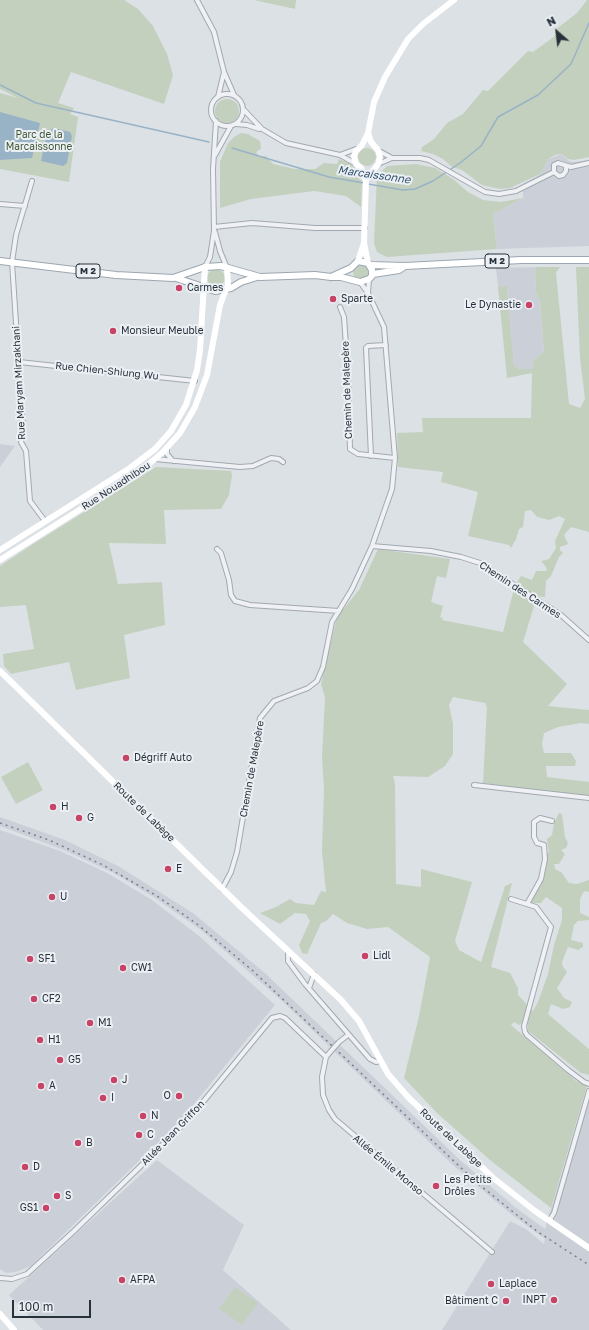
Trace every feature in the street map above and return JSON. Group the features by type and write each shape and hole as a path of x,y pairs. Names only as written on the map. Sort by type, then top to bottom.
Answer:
{"main road":[{"path":"376,166 368,170 361,168 356,164 354,156 368,133 375,98 402,48 414,31 454,0"},
{"path":"366,180 376,166 380,157 368,133"},
{"path":"359,147 366,144 376,148"},
{"path":"361,168 366,180 364,243 358,261 352,268 351,274 357,281 371,277 364,243"},
{"name":"M 2","path":"369,264 405,266 521,260 589,260"},
{"name":"M 2","path":"0,261 116,274 176,278 214,291 226,290 260,277"},
{"path":"358,261 369,264"},
{"name":"M 2","path":"371,277 398,270 405,266"},
{"name":"M 2","path":"176,278 205,267 227,268 260,277 347,277 357,281"},
{"name":"Rue Nouadhibou","path":"0,550 130,468 155,449 170,431 182,414 195,381 200,350 205,267"},
{"name":"Rue Nouadhibou","path":"0,560 138,473 168,447 190,418 203,388 220,305 226,290 228,278 227,268"},
{"name":"M 2","path":"331,277 352,268"},
{"name":"Route de Labège","path":"0,671 222,889 341,1000 360,1021 380,1061 394,1082 465,1152 492,1177 549,1221 589,1248"},
{"path":"0,1314 14,1330"}],"street":[{"path":"197,0 214,32 224,72 234,95 241,101 244,110 262,129"},
{"path":"224,72 218,97 212,108 212,115 216,121 224,126 247,125 262,129 286,142 312,150 340,155 356,164"},
{"path":"218,97 224,94 234,95"},
{"path":"214,158 233,125 241,118 244,110"},
{"path":"205,267 210,257 214,229 214,158 216,121"},
{"path":"340,155 359,147"},
{"path":"376,148 382,154 392,158 420,158 436,163 485,192 506,194 516,191 554,172"},
{"path":"376,166 392,158"},
{"path":"554,172 554,167 556,164 563,163 566,166 589,163"},
{"path":"554,172 559,176 563,175 566,171 566,166"},
{"name":"Rue Maryam Mirzakhani","path":"32,181 26,206 16,235 12,262 23,429 21,442 26,450 30,501 45,521"},
{"path":"0,204 26,206"},
{"path":"214,229 252,223 315,228 365,228"},
{"path":"214,229 220,251 227,268"},
{"name":"Chemin de Malepère","path":"368,293 371,277"},
{"name":"Chemin de Malepère","path":"222,889 231,872 237,852 260,718 274,701 308,688 317,681 323,667 331,626 352,589 372,546 392,489 395,458 386,345 380,318 368,293 357,281"},
{"name":"Chemin de Malepère","path":"340,307 344,317 348,375 349,446 354,453 395,458"},
{"name":"Chemin de Malepère","path":"371,456 366,348 368,346 386,345"},
{"name":"Rue Chien-Shiung Wu","path":"19,362 195,381"},
{"path":"168,447 167,454 173,461"},
{"path":"155,459 240,468 253,466 271,458 278,459 283,462"},
{"name":"Chemin des Carmes","path":"372,546 431,551 461,557 480,563 560,616 589,640"},
{"path":"217,549 221,553 229,580 231,595 235,601 250,605 339,611"},
{"path":"474,785 589,798"},
{"path":"527,904 541,879 545,859 544,845 537,843 534,837 534,822 540,818 552,821"},
{"path":"511,899 536,907 551,927 524,1026 525,1032 568,1070 589,1084"},
{"name":"Route de Labège","path":"288,952 287,956 290,965 348,1035 370,1059 376,1062 380,1061"},
{"path":"310,988 314,974"},
{"name":"Allée Jean Griffon","path":"0,1278 12,1279 27,1274 74,1231 189,1119 272,1018 280,1016 285,1018 326,1057"},
{"path":"326,1057 339,1042 348,1035"},
{"name":"Allée Émile Monso","path":"326,1057 322,1077 322,1095 335,1119 492,1252"},
{"path":"549,1221 554,1213 589,1091"}],"shaded area":[{"path":"562,154 569,161 574,162 589,160 589,246 497,249 493,214 523,198 523,184 539,175 548,159"},
{"path":"537,267 535,270 536,293 540,301 544,352 534,359 532,369 521,369 514,366 507,287 498,287 496,268"},
{"path":"0,444 15,446 0,467"},
{"path":"0,817 65,840 118,866 193,913 266,974 461,1161 515,1207 545,1229 585,1096 589,1097 589,1330 442,1330 510,1221 526,1229 544,1244 545,1239 511,1214 455,1167 281,1000 201,930 155,898 114,873 64,850 0,826"},
{"path":"0,830 60,851 107,873 152,900 199,936 275,1005 180,1121 31,1266 16,1272 6,1273 0,1269"},
{"name":"AFPA","path":"157,1160 244,1225 223,1270 291,1330 43,1330 9,1295"}],"green space":[{"name":"Parc de la Marcaissonne","path":"0,0 124,0 138,9 153,26 167,54 173,75 164,104 71,72 58,103 74,108 70,114 78,117 69,182 0,169 0,93 18,98 0,89"},
{"path":"254,0 296,0 295,9"},
{"path":"587,0 589,0 589,157 574,160 568,159 562,154 555,155 548,159 540,174 510,188 500,189 482,185 462,170 452,167 443,159 433,154 421,151 422,147 434,139 447,123 463,114 483,90 488,91 528,51 533,52 555,36 555,30 577,13"},
{"path":"227,99 236,102 239,111 236,120 227,123 218,120 215,111 218,102"},
{"path":"241,133 248,134 260,141 261,149 256,152 259,157 266,156 273,164 295,169 315,169 324,163 337,164 339,159 349,163 358,170 356,176 362,181 361,207 346,196 314,191 251,199 220,208 220,162 228,143"},
{"path":"367,148 373,151 376,157 373,163 367,166 361,163 358,157 361,151"},
{"path":"416,164 435,168 453,179 468,192 483,200 501,202 523,198 493,214 497,249 387,257 377,252 374,243 377,176 387,166"},
{"path":"361,264 368,269 369,272 364,279 361,280 354,275 353,272 358,265"},
{"path":"537,267 560,267 556,273 569,404 580,408 585,399 580,358 576,267 589,267 589,532 571,527 564,535 568,544 560,547 560,550 563,553 559,557 551,576 546,581 545,597 531,596 516,584 521,576 532,580 536,571 547,571 546,567 541,561 549,559 556,548 555,541 565,519 559,516 549,520 537,517 531,510 525,511 523,527 519,529 511,548 509,545 468,536 478,492 441,482 443,472 398,467 397,433 423,432 422,418 531,418 532,373 507,378 498,287 507,286 514,366 521,369 532,369 534,359 544,352 540,301 536,293 535,270"},
{"path":"216,269 222,272 225,278 222,284 216,287 210,284 207,278 210,272"},
{"path":"156,467 231,471 232,475 229,495 221,509 164,510 166,544 109,543 118,584 162,582 165,625 124,635 130,678 76,690 69,662 11,674 4,666 3,654 34,649 26,605 0,607 0,566"},
{"path":"378,549 450,559 446,578 437,576 431,602 443,606 440,617 443,618 442,620 503,632 514,589 535,603 523,642 567,684 548,706 589,710 589,724 581,723 558,727 544,733 542,744 544,753 571,753 576,761 575,766 546,766 547,777 589,782 589,796 483,783 487,707 485,703 453,697 449,705 453,724 453,754 445,766 428,777 393,776 395,784 396,884 421,887 421,869 472,882 455,941 459,950 481,962 505,886 512,883 491,967 510,973 518,988 518,995 533,1011 538,1002 548,974 554,945 562,920 562,908 546,897 541,903 532,903 532,895 539,879 543,858 549,852 547,839 552,835 554,823 559,813 562,814 565,837 568,843 566,848 561,850 565,854 559,864 554,864 555,869 561,872 569,883 577,884 589,880 589,892 584,891 580,899 580,913 589,917 589,920 578,921 574,925 571,940 583,943 583,947 578,950 568,947 562,962 563,967 567,972 557,988 564,998 572,1002 570,1007 563,1009 551,1004 548,1014 589,1049 589,1075 581,1073 528,1031 528,1023 525,1021 519,1025 514,1022 511,1025 576,1081 587,1086 551,1208 490,1160 437,1113 404,1078 419,1016 430,957 388,927 367,929 347,923 333,914 326,921 321,923 307,954 302,953 299,945 310,921 306,914 295,913 280,924 260,913 276,907 290,899 296,903 314,905 321,891 326,892 322,851 324,789 322,757 325,697 321,684 337,617 359,590"},
{"path":"28,762 43,790 16,804 1,777"},
{"path":"235,1287 258,1303 242,1325 219,1309"}],"water":[{"path":"0,112 40,123 32,158 0,160"},
{"path":"53,128 70,132 72,136 67,163 63,166 41,161 47,133"}],"waterway":[{"name":"Marcaissonne","path":"368,184 403,190 415,189 433,181 460,163 481,146 498,117 538,95 571,64 589,23"},
{"name":"Marcaissonne","path":"0,85 36,103 209,142"},
{"name":"Marcaissonne","path":"232,148 329,177 364,183"}],"railway":[{"path":"0,823 49,840 103,865 157,896 197,924 252,970 476,1182 538,1232 589,1265"}],"place":[{"name":"Carmes","path":"179,288"},
{"name":"Sparte","path":"333,299"},
{"name":"Le Dynastie","path":"529,305"},
{"name":"Monsieur Meuble","path":"113,331"},
{"name":"Dégriff Auto","path":"126,758"},
{"name":"H","path":"53,807"},
{"name":"G","path":"79,818"},
{"name":"E","path":"168,869"},
{"name":"U","path":"52,897"},
{"name":"Lidl","path":"365,956"},
{"name":"SF1","path":"30,959"},
{"name":"CW1","path":"123,968"},
{"name":"CF2","path":"34,999"},
{"name":"M1","path":"90,1023"},
{"name":"H1","path":"40,1040"},
{"name":"G5","path":"60,1060"},
{"name":"J","path":"114,1080"},
{"name":"A","path":"41,1086"},
{"name":"O","path":"179,1096"},
{"name":"I","path":"103,1098"},
{"name":"N","path":"143,1116"},
{"name":"C","path":"139,1135"},
{"name":"B","path":"78,1143"},
{"name":"D","path":"25,1167"},
{"name":"Les Petits Drôles","path":"436,1186"},
{"name":"S","path":"57,1196"},
{"name":"GS1","path":"46,1208"},
{"name":"AFPA","path":"122,1280"},
{"name":"Laplace","path":"491,1284"},
{"name":"INPT","path":"554,1300"},
{"name":"Bâtiment C","path":"506,1301"}]}
